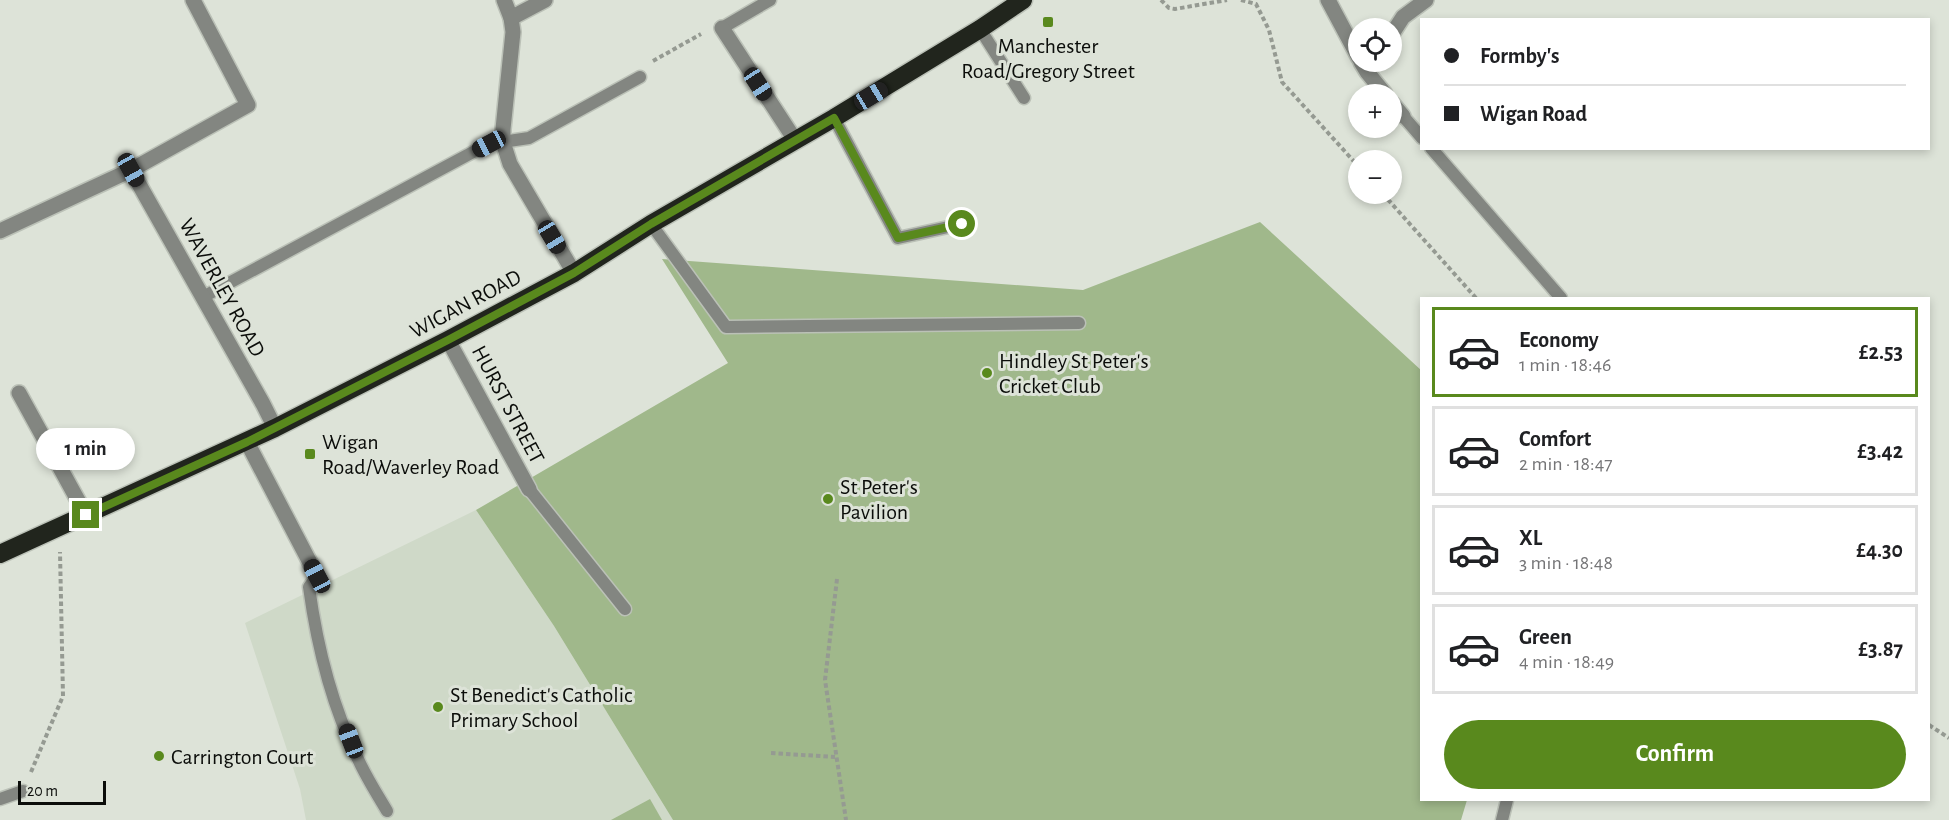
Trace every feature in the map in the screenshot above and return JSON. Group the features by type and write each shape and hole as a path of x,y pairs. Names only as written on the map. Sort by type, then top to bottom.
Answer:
{"highway":[{"name":"WIGAN ROAD","path":"0,554 247,442 574,273 651,224 834,118 980,29 1023,0"}],"street":[{"path":"0,231 131,170 248,105 193,0"},
{"path":"504,0 511,18 513,32 503,142 510,164 574,273"},
{"path":"511,18 545,0"},
{"path":"1328,0 1348,37"},
{"path":"1402,18 1426,0"},
{"path":"722,27 795,140"},
{"name":"WAVERLEY ROAD","path":"131,170 275,428"},
{"name":"HURST STREET","path":"448,340 529,489"},
{"path":"19,393 86,515"},
{"path":"247,442 317,576"}],"lane":[{"path":"722,27 770,0"},
{"path":"980,29 1024,98"},
{"path":"203,297 489,144 529,138 640,76"},
{"path":"1403,116 1420,136"},
{"path":"834,118 898,238 962,224"},
{"path":"1433,150 1560,297"},
{"path":"651,224 726,327 1079,323"},
{"path":"529,489 625,609"},
{"path":"317,576 309,587 314,620 331,690 357,758 387,811"},
{"path":"0,799 23,791"},
{"path":"1502,820 1507,801"}],"path":[{"path":"1161,0 1168,8 1175,9 1227,0"},
{"path":"1241,0 1256,4 1269,30 1282,82 1348,155"},
{"path":"640,76 642,68 694,36 722,27"},
{"path":"1392,204 1475,297"},
{"path":"23,791 63,696 60,527"},
{"path":"837,579 825,680 846,820"},
{"path":"1930,726 1949,738"},
{"path":"771,753 835,757"}],"shaded area":[{"name":"St Benedict's Catholic Primary School","path":"476,510 554,626 673,820 306,820 300,789 245,623"}],"green space":[{"path":"1260,222 1420,369 1420,801 1467,801 1461,820 673,820 554,626 476,510 728,363 662,259 1083,290"},
{"path":"650,799 662,820 611,820"}],"place":[{"name":"Manchester Road/Gregory Street","path":"1048,22"},
{"name":"Hindley St Peter's Cricket Club","path":"987,373"},
{"name":"Wigan Road/Waverley Road","path":"310,454"},
{"name":"St Peter's Pavilion","path":"828,499"},
{"name":"St Benedict's Catholic Primary School","path":"438,707"},
{"name":"Carrington Court","path":"159,756"}],"route":[{"path":"86,515 247,442 448,340 574,273 651,224 834,118 898,238 962,224"}]}
